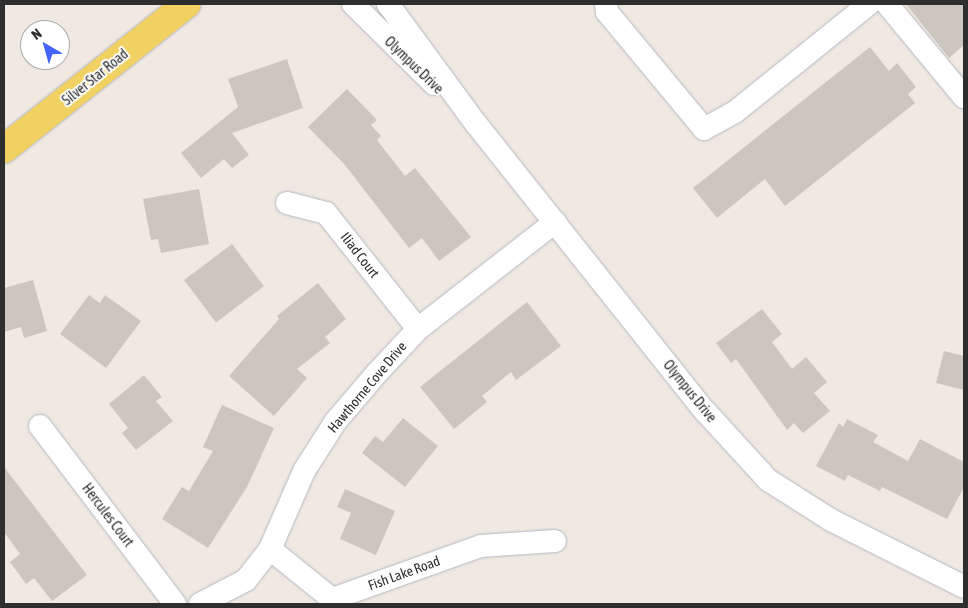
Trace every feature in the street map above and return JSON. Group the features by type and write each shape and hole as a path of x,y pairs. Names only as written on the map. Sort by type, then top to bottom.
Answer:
{"main road":[{"name":"Silver Star Road","path":"4,150 187,4"}],"street":[{"name":"Olympus Drive","path":"354,4 477,124"},
{"name":"Olympus Drive","path":"388,4 477,124 704,410 768,480 831,520 964,587"},
{"path":"606,4 607,12 704,129 735,112 869,4"},
{"path":"887,4 964,97"},
{"name":"Iliad Court","path":"287,203 326,212 418,328"},
{"name":"Hawthorne Cove Drive","path":"200,604 246,580 270,549 304,471 336,421 418,328 555,222"},
{"name":"Hercules Court","path":"40,426 175,604"},
{"name":"Fish Lake Road","path":"270,549 332,599 481,546 555,542"}],"building":[{"path":"906,4 964,4 964,45 949,58"},
{"path":"870,47 889,71 897,63 916,87 908,94 915,103 785,206 765,179 717,218 693,188"},
{"path":"287,59 303,108 232,133 249,155 232,168 224,159 201,178 181,153 238,107 228,79"},
{"path":"347,89 377,120 371,125 381,136 377,140 405,176 415,168 471,237 439,261 422,238 409,248 345,165 308,127"},
{"path":"199,189 209,244 161,253 158,239 151,240 143,199"},
{"path":"232,244 264,286 216,322 184,280"},
{"path":"33,280 47,331 24,338 21,327 4,332 4,288"},
{"path":"318,283 346,319 325,337 330,343 297,369 307,378 274,416 229,376 279,319 277,316"},
{"path":"89,295 100,303 105,295 141,321 106,368 60,334"},
{"path":"527,302 561,346 516,380 511,372 482,396 487,402 454,429 420,387"},
{"path":"762,309 782,334 772,342 792,369 806,357 827,382 814,393 830,411 803,433 794,423 787,430 736,359 731,363 716,343"},
{"path":"944,351 964,356 964,390 936,383"},
{"path":"144,375 162,397 156,401 173,421 136,450 122,433 128,428 109,404"},
{"path":"222,405 274,428 247,487 208,548 162,519 182,487 189,491 213,451 203,447"},
{"path":"403,418 438,446 405,487 362,453 375,436 383,442"},
{"path":"847,419 878,435 873,442 908,461 920,439 964,462 964,487 947,519 882,487 880,491 848,475 845,481 816,466 839,423 843,427"},
{"path":"4,467 87,575 52,601 34,578 26,584 10,562 20,554 4,532"},
{"path":"345,489 395,511 376,555 340,539 351,513 337,507"}]}
